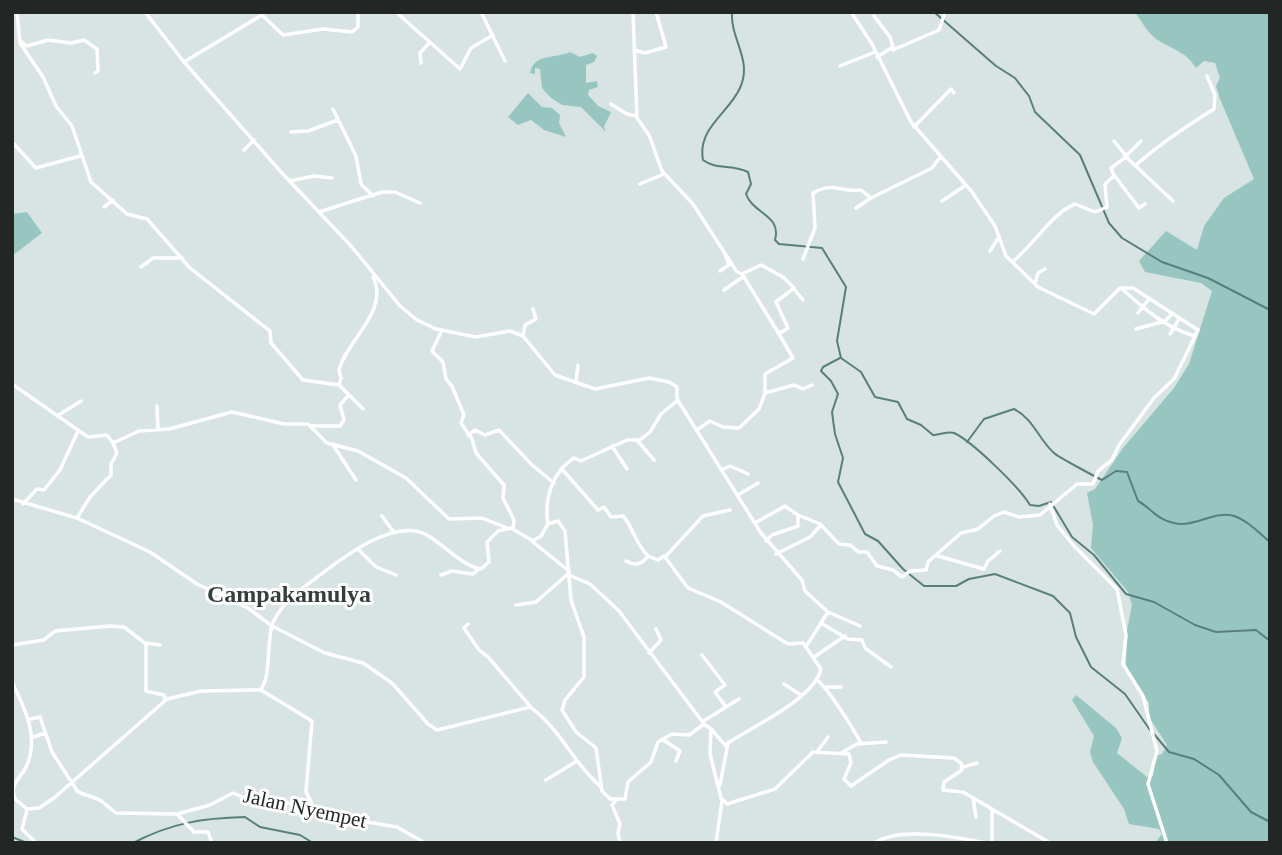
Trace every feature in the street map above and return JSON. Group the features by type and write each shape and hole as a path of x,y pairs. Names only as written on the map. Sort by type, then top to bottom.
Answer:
{"street":[{"path":"17,12 16,35 43,77 56,106 72,126 91,182 127,214 147,219 208,284 270,331 271,343 303,380 339,385 363,409"},
{"path":"145,12 184,62 400,306 429,327 476,337 508,330 523,337 555,375 598,390 640,379 658,379 677,387 678,400 766,541 802,580 805,590 828,612 860,626"},
{"path":"184,62 262,15 280,34 286,35 323,29 352,32 358,27 359,15 353,12"},
{"path":"396,12 461,69 471,48 493,36"},
{"path":"481,12 505,61"},
{"path":"633,12 636,116 649,135 664,174 693,204 737,272 743,275 793,358 765,374 765,393 759,409 739,428 723,427 710,421 697,430"},
{"path":"634,50 645,52 666,47 656,12"},
{"path":"755,523 785,506 821,525 839,544 850,545 859,552 867,551 877,566 892,570 900,577 917,569 926,570 929,562 961,533 978,528 994,516 1004,512 1019,517 1040,515 1077,484 1093,484 1098,471 1112,460 1119,445 1154,398 1174,379 1198,327 1179,319 1133,288 1120,288 1094,314 1035,284 1006,256 999,237 966,185 914,127 851,12"},
{"path":"877,57 939,30 946,12"},
{"path":"874,16 890,37 893,50"},
{"path":"16,35 27,46 51,40 71,43 84,40 97,50 98,72 95,73"},
{"path":"421,63 419,53 430,42"},
{"path":"840,66 875,52"},
{"path":"1136,166 1166,144 1175,131 1214,110 1215,95 1207,76"},
{"path":"914,127 935,102 951,89 954,93"},
{"path":"611,104 636,116"},
{"path":"333,109 356,156 361,184 373,196"},
{"path":"291,132 309,131 338,120"},
{"path":"244,150 254,140"},
{"path":"1114,141 1173,201"},
{"path":"1141,141 1127,157 1111,168 1139,208 1144,204"},
{"path":"12,142 36,168 80,156"},
{"path":"856,208 932,168 941,156"},
{"path":"640,184 664,174"},
{"path":"1012,262 1027,251 1065,208 1075,204 1091,212 1103,209 1105,184 1114,174"},
{"path":"290,181 314,176 332,178"},
{"path":"803,259 814,228 813,193 833,185 851,192 861,190 871,198"},
{"path":"942,201 966,185"},
{"path":"319,212 349,200 394,191 420,203"},
{"path":"104,208 113,200"},
{"path":"990,251 999,237"},
{"path":"720,271 729,265 724,259 724,250"},
{"path":"141,267 153,258 182,258"},
{"path":"724,290 761,265 783,277 803,300"},
{"path":"1035,284 1038,273 1045,269"},
{"path":"339,385 341,378 338,370 346,350 361,333 373,309 376,285 369,271"},
{"path":"1120,288 1143,308 1195,336"},
{"path":"779,334 788,328 776,300 794,289"},
{"path":"1138,313 1149,299"},
{"path":"523,337 525,325 535,320 533,309"},
{"path":"1136,329 1164,320 1172,314"},
{"path":"1170,334 1179,319"},
{"path":"441,575 452,571 473,573 489,562 486,547 489,538 510,529 514,520 503,498 504,485 476,453 460,422 464,415 452,386 446,379 444,366 432,351 442,330"},
{"path":"576,382 578,365"},
{"path":"12,384 78,431 94,439 107,435 113,443 117,453 111,464 111,475 90,497 77,519"},
{"path":"765,393 794,386 803,389 812,385"},
{"path":"113,443 139,431 158,430 238,412 284,424 340,425 344,420 340,405 348,396"},
{"path":"531,540 541,536 548,524 545,502 561,468 572,459 583,460 627,440 637,440 650,432 656,419 678,400"},
{"path":"57,416 81,401"},
{"path":"157,406 158,430"},
{"path":"312,426 332,445 356,480"},
{"path":"468,435 475,430 485,435 499,430 531,466 554,483"},
{"path":"23,504 37,489 44,490 57,474 78,431"},
{"path":"637,440 654,460"},
{"path":"332,445 358,451 406,478 449,519 495,520 531,540 569,573 594,588 619,611 704,722 727,747"},
{"path":"612,446 627,469"},
{"path":"721,470 730,466 748,474"},
{"path":"561,468 597,510 604,507 612,517 623,516 630,522 634,540 648,556 658,561 703,516 730,510"},
{"path":"738,495 758,483"},
{"path":"12,499 77,519 150,552 197,584 248,608 272,626 325,653 363,663 392,683 428,724 437,730 530,707"},
{"path":"1050,504 1057,525 1117,589 1126,635 1123,664 1143,696 1157,751 1148,784 1167,843"},
{"path":"766,541 772,535 798,526 798,515"},
{"path":"382,516 393,532"},
{"path":"548,524 558,521 564,527 571,600 584,632 584,674 565,700 562,710 576,732 596,748 600,786"},
{"path":"776,554 810,537 821,525"},
{"path":"260,690 266,681 272,626 291,597 358,548 393,532 420,531 479,569"},
{"path":"358,548 376,568 396,575"},
{"path":"938,556 984,569 988,561 1000,551"},
{"path":"664,555 688,588 721,602 788,644 799,641 807,645 821,668 817,680 801,695 727,747 719,787"},
{"path":"626,561 632,565 643,563 648,556"},
{"path":"516,605 536,602 569,573"},
{"path":"807,645 828,612"},
{"path":"821,623 845,636 862,640 865,648 891,667"},
{"path":"468,624 464,628 480,652 528,700 530,707 562,737 577,761 606,796 616,800 625,799 628,782 651,762 653,749 662,739 672,734 689,735 739,699"},
{"path":"12,645 44,640 55,631 110,626 124,627 146,643 160,645"},
{"path":"649,652 661,640 656,629"},
{"path":"814,657 845,636"},
{"path":"146,643 145,690 164,695 165,700"},
{"path":"702,655 725,685 715,692 726,707"},
{"path":"817,680 825,687 861,743"},
{"path":"12,683 29,719 29,761 13,791 15,799 27,810"},
{"path":"784,684 791,685 801,695"},
{"path":"825,687 841,687"},
{"path":"27,810 47,804 165,700 185,693 260,690 312,721 306,792 313,806"},
{"path":"29,719 40,716 52,752 71,782"},
{"path":"630,843 717,843 722,801 709,749 711,729"},
{"path":"31,738 45,733"},
{"path":"817,752 828,737"},
{"path":"662,739 680,751 676,761"},
{"path":"722,801 730,804 775,789 810,754 843,752 861,743 886,742"},
{"path":"843,752 851,758 844,779 851,786 901,755 954,758 962,767"},
{"path":"546,780 577,761"},
{"path":"962,767 977,763"},
{"path":"962,767 961,773 944,782 942,787 945,792 957,790 974,798 1050,843"},
{"name":"Jalan Nyempet","path":"71,782 81,795 100,800 116,813 177,814 210,805 233,793 260,802 313,806 361,821 397,827 425,843"},
{"path":"974,798 976,817"},
{"path":"616,800 612,804 621,824 618,833 620,843"},
{"path":"27,810 22,829 36,843"},
{"path":"992,810 992,843"},
{"path":"177,814 194,832 208,832 212,843"},
{"path":"874,843 895,835 956,836 986,843"},
{"path":"763,843 790,843"}],"shaded area":[{"path":"1135,12 1270,12 1270,843 1155,843 1162,834 1159,829 1129,824 1124,809 1093,762 1090,752 1094,736 1072,700 1076,695 1116,728 1122,738 1117,753 1147,777 1153,776 1156,756 1162,754 1167,745 1149,717 1149,703 1126,667 1127,630 1132,605 1128,592 1091,548 1093,525 1087,493 1095,489 1123,448 1174,388 1189,364 1212,291 1201,283 1145,272 1139,261 1166,231 1197,250 1204,226 1224,198 1254,179 1220,99 1216,86 1220,78 1215,63 1204,61 1196,68 1184,55 1153,36"},
{"path":"570,52 580,57 593,53 597,56 594,62 586,65 586,83 597,81 598,87 589,90 588,95 598,106 611,112 604,127 606,132 581,107 562,105 550,97 542,88 540,69 535,68 535,74 530,73 540,59"},
{"path":"528,93 542,107 552,108 560,115 559,123 566,137 544,130 531,120 518,125 508,117"},
{"path":"27,212 42,233 12,256 12,214"}],"waterway":[{"path":"732,12 734,31 743,59 743,78 735,97 709,130 702,149 703,160 713,165 748,172 751,184 746,194 754,206 771,220 776,232 775,240 779,244 822,248 846,287 837,341 841,358 861,372 875,397 898,402 907,419 921,425 933,435 954,433 972,445 1006,477 1030,505 1039,506 1051,502 1072,537 1094,555 1126,594 1154,602 1195,625 1216,632 1256,630 1270,641"},
{"path":"934,12 996,66 1015,78 1029,96 1035,112 1080,155 1109,223 1122,238 1162,262 1208,278 1270,310"},
{"path":"840,358 823,367 821,371 838,394 832,412 835,434 843,458 838,482 865,534 878,541 903,569 924,586 956,586 969,579 995,574 1053,596 1070,613 1076,637 1091,667 1125,694 1150,730"},
{"path":"967,442 984,419 1014,409 1031,423 1054,453 1070,463 1102,480 1116,471 1127,472 1138,501 1163,519 1182,524 1219,515 1234,516 1270,542"},
{"path":"1154,734 1169,752 1194,759 1219,775 1251,812 1270,822"},
{"path":"133,843 188,823 245,817 260,827 300,835 313,843"},
{"path":"12,837 27,843"}],"district":[{"name":"Campakamulya","path":"289,594"}]}
